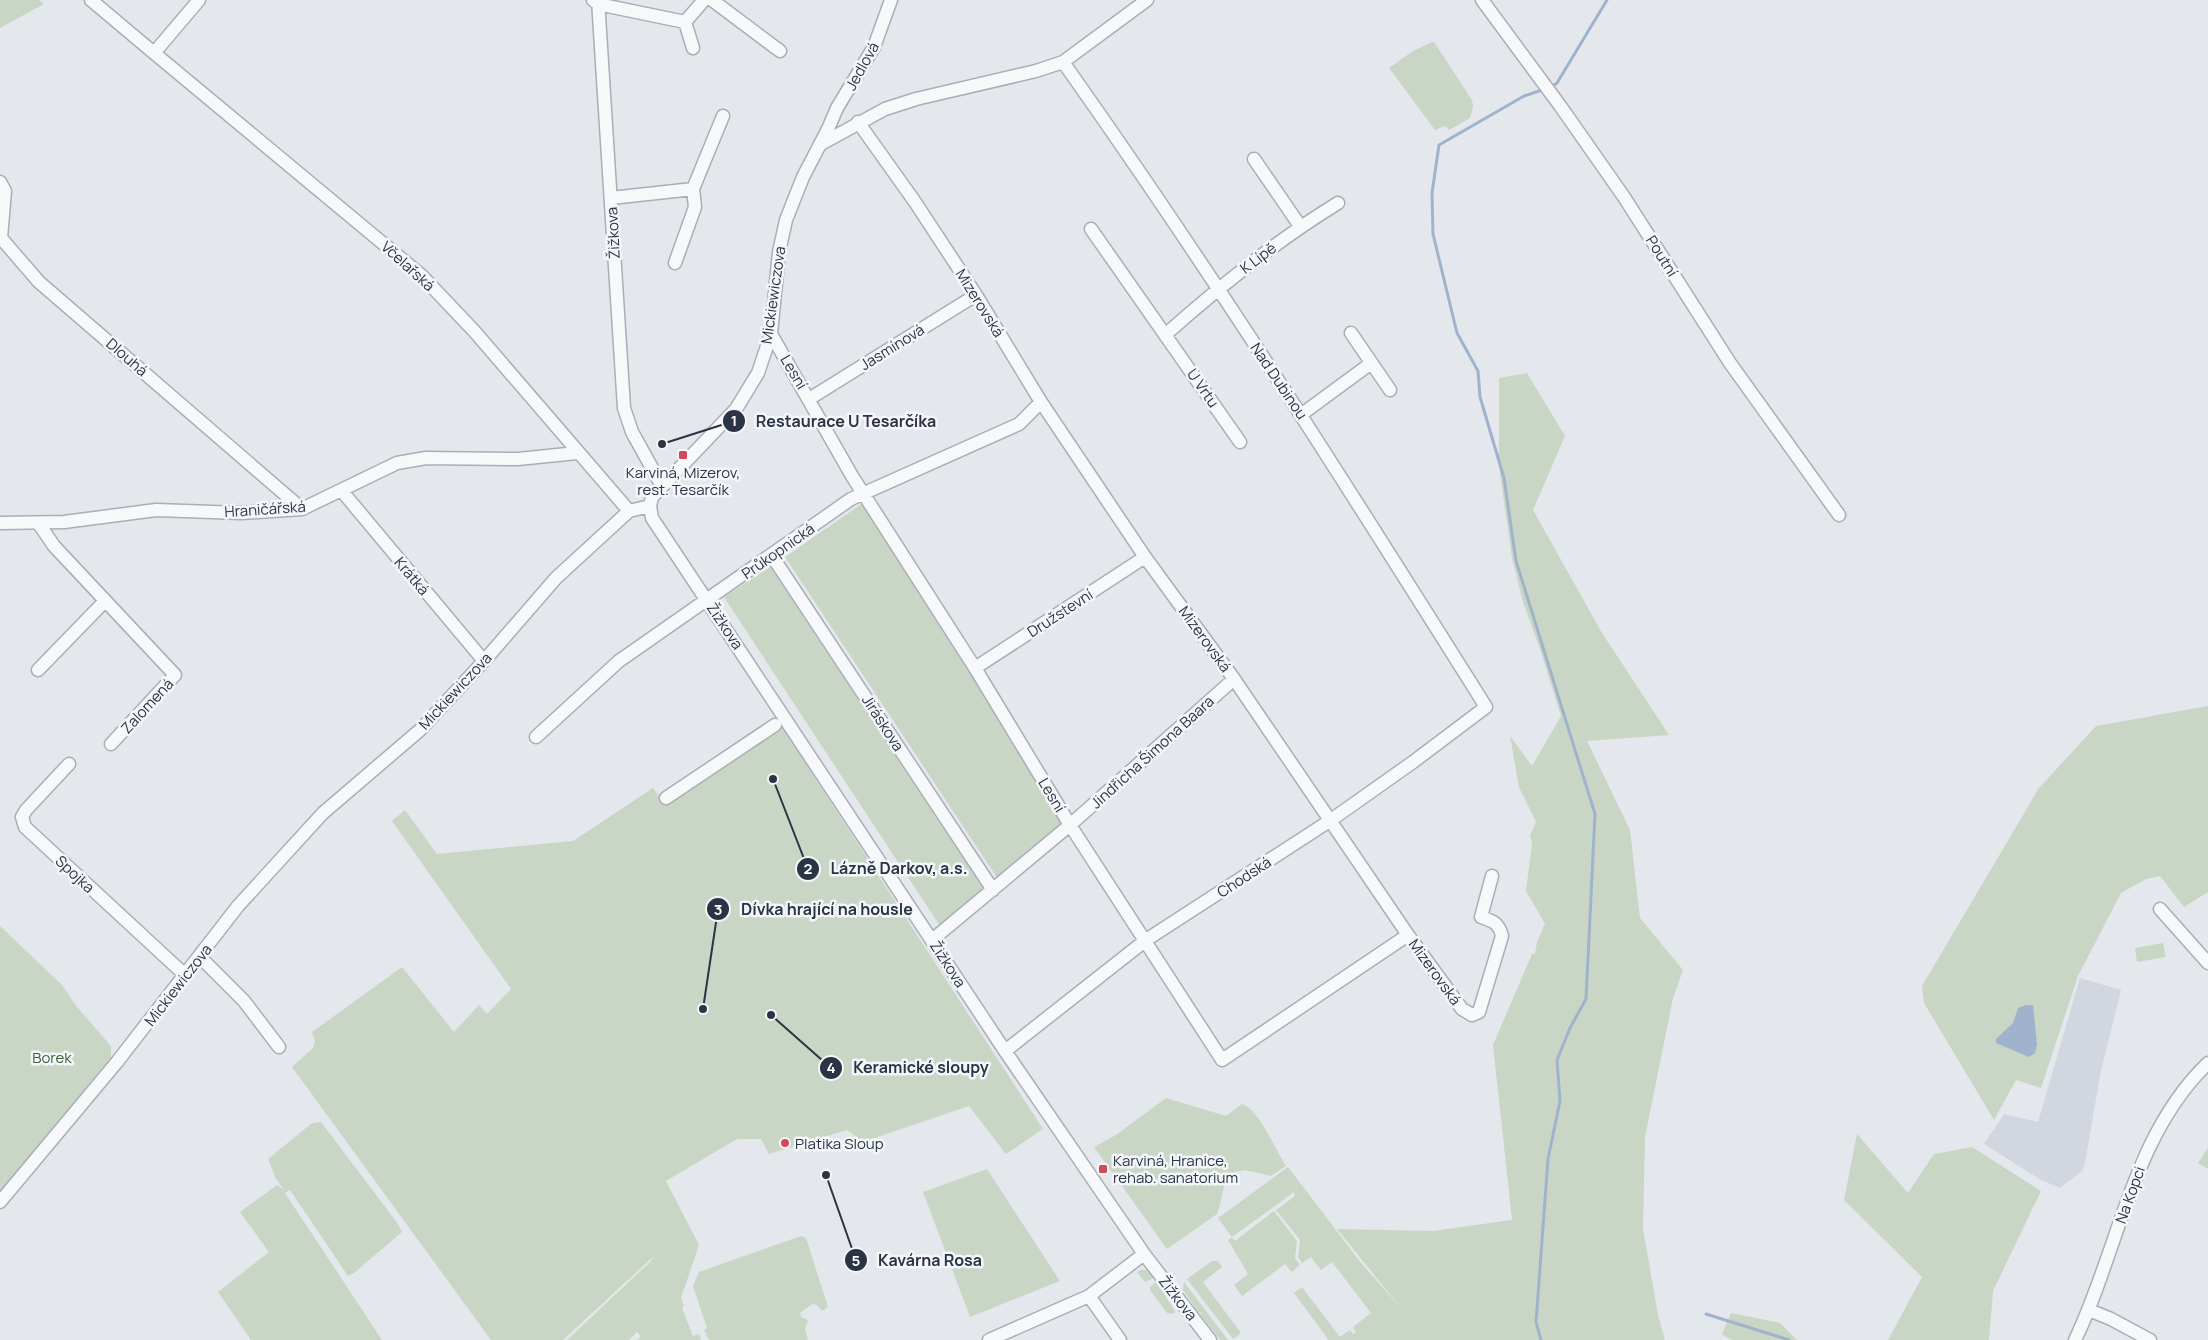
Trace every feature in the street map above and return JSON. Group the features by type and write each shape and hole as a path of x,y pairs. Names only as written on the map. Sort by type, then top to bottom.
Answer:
{"street":[{"name":"Včelařská","path":"91,0 421,275 475,332 629,511"},
{"path":"154,53 198,0"},
{"path":"685,22 704,0"},
{"path":"712,0 780,51"},
{"name":"Jedlová","path":"828,129 837,108 874,47 891,0"},
{"path":"821,144 858,122 885,109 916,99 1036,71 1063,62 1147,0"},
{"name":"Poutní","path":"1482,0 1561,107 1624,197 1730,363 1839,516"},
{"path":"596,1 685,22"},
{"name":"Žižkova","path":"596,1 624,408 632,432 662,486"},
{"path":"685,22 692,48"},
{"name":"Nad Dubinou","path":"1063,62 1142,174 1302,414 1486,707"},
{"path":"676,263 695,206 693,189 724,116"},
{"name":"Mizerovská","path":"858,122 915,202 976,295 1041,402 1146,557 1234,679 1408,935 1462,1009 1472,1015 1479,1012 1502,936 1500,928 1493,921 1481,918 1492,876"},
{"name":"Mickiewiczova","path":"0,1202 117,1062 238,906 323,813 420,730 484,661 556,578 629,511 650,506 652,497 736,409 758,373 771,334 779,252 786,220 803,177 828,129"},
{"path":"1254,159 1300,226"},
{"name":"Dlouhá","path":"0,182 5,191 1,238 39,282 302,509"},
{"path":"611,198 693,189"},
{"name":"K Lípě","path":"1217,289 1300,226 1338,203"},
{"name":"U Vrtu","path":"1091,229 1240,442"},
{"path":"1165,335 1217,289"},
{"name":"Jasmínová","path":"809,399 976,295"},
{"path":"1351,333 1370,364 1390,390"},
{"name":"Lesní","path":"771,334 852,476 975,668 1070,825 1222,1060 1408,935"},
{"path":"1302,414 1370,364"},
{"name":"Průkopnická","path":"536,737 619,661 863,492 1019,424 1041,402"},
{"name":"Hraničářská","path":"1,524 64,522 156,510 241,513 302,509 397,463 426,458 518,459 577,452"},
{"name":"Krátká","path":"341,490 484,661"},
{"name":"Žižkova","path":"650,506 652,518 1005,1051 1144,1254 1210,1340"},
{"name":"Zalomená","path":"39,524 54,546 175,675 110,744"},
{"name":"Jiráskova","path":"772,556 993,890"},
{"name":"Družstevní","path":"975,668 1146,557"},
{"path":"38,670 106,601"},
{"name":"Jindřicha Šimona Baara","path":"932,940 1070,825 1234,679"},
{"name":"Chodská","path":"1005,1051 1146,940 1331,820 1486,707"},
{"path":"666,798 775,725"},
{"name":"Spojka","path":"70,764 26,810 22,817 25,827 185,975"},
{"path":"2160,909 2208,963"},
{"path":"200,957 244,1001 280,1047"},
{"name":"Na Kopci","path":"2075,1340 2089,1310 2142,1162 2164,1120 2191,1080 2208,1063"},
{"path":"989,1340 1090,1296 1144,1254"},
{"path":"1090,1296 1120,1340"},
{"path":"2089,1310 2111,1319 2150,1340"}],"shaded area":[{"path":"2080,978 2121,990 2101,1070 2085,1163 2082,1171 2060,1188 2041,1180 1984,1144 2004,1114 2038,1122"}],"green space":[{"path":"0,0 39,0 44,4 0,28"},
{"path":"1434,42 1472,100 1473,107 1470,118 1449,130 1445,126 1435,130 1389,68 1413,51"},
{"path":"1527,373 1565,436 1533,510 1602,633 1669,735 1587,741 1630,830 1640,918 1683,970 1673,998 1645,1137 1643,1229 1658,1315 1665,1340 1327,1340 1294,1293 1302,1287 1340,1337 1350,1330 1353,1334 1356,1332 1353,1327 1371,1313 1332,1262 1321,1270 1311,1257 1302,1263 1298,1257 1300,1240 1276,1210 1295,1196 1294,1192 1232,1237 1218,1218 1288,1167 1361,1263 1401,1308 1337,1229 1433,1231 1512,1220 1493,1045 1532,954 1535,954 1537,942 1545,924 1526,891 1532,844 1530,835 1536,822 1519,787 1510,736 1532,766 1561,716 1523,602 1512,558 1499,467 1499,378"},
{"path":"863,503 1062,817 1063,825 998,879 785,557"},
{"path":"770,567 984,890 940,926 724,597"},
{"path":"2208,706 2208,892 2184,907 2160,876 2146,879 2121,893 2078,976 2041,1088 2016,1080 1994,1120 1924,1003 1922,986 2039,788 2096,726"},
{"path":"778,721 1043,1129 1006,1154 969,1106 863,1142 847,1130 769,1154 761,1139 737,1139 666,1181 699,1245 681,1298 684,1306 682,1308 693,1336 699,1334 701,1340 637,1340 641,1337 637,1332 629,1340 567,1340 649,1263 654,1256 563,1340 491,1340 292,1067 313,1048 315,1041 312,1032 402,967 454,1032 479,1005 487,1014 511,989 392,821 405,810 437,854 573,841 653,788 660,798"},
{"name":"Borek","path":"0,926 62,985 76,1006 111,1046 111,1067 0,1196"},
{"path":"2163,943 2166,957 2137,962 2135,948"},
{"path":"1166,1098 1226,1116 1242,1104 1248,1107 1267,1131 1286,1166 1271,1176 1245,1170 1232,1173 1224,1187 1217,1214 1167,1249 1094,1147 1116,1135"},
{"path":"321,1122 398,1224 402,1232 348,1276 290,1190 285,1193 382,1340 251,1340 218,1292 269,1252 240,1212 277,1185 284,1190 275,1177 268,1159 312,1123"},
{"path":"1857,1134 1908,1193 1934,1154 1972,1147 2041,1191 1993,1291 1989,1340 1888,1340 1922,1277 1844,1200"},
{"path":"2208,1148 2208,1169 2198,1163"},
{"path":"987,1169 1060,1281 970,1317 923,1192"},
{"path":"1274,1211 1297,1241 1295,1258 1300,1265 1292,1272 1285,1264 1242,1296 1234,1285 1248,1274 1228,1240 1232,1237 1235,1241"},
{"path":"801,1236 806,1238 828,1307 822,1311 817,1305 812,1304 800,1313 802,1318 808,1321 805,1329 808,1340 709,1340 704,1330 707,1328 693,1286 699,1272"},
{"path":"1212,1261 1218,1261 1222,1267 1203,1282 1241,1333 1233,1339 1187,1279"},
{"path":"1150,1270 1156,1277 1145,1282 1137,1272"},
{"path":"1157,1281 1175,1312 1173,1314 1167,1313 1150,1290 1150,1287"},
{"path":"1184,1282 1228,1340 1220,1340 1200,1314 1202,1312 1199,1313 1183,1290"},
{"path":"1731,1313 1780,1323 1797,1340 1732,1340 1722,1334"}],"water":[{"path":"2033,1005 2037,1044 2035,1053 2029,1057 1996,1043 1996,1039 2013,1023 2018,1008"}],"waterway":[{"path":"1551,87 1557,83 1607,0"},
{"path":"1541,1340 1536,1322 1548,1159 1560,1101 1557,1060 1570,1028 1586,999 1595,814 1516,561 1504,478 1480,397 1478,371 1457,333 1433,234 1432,193 1439,145 1524,96 1545,89"},
{"path":"1706,1314 1789,1340"}],"place":[{"name":"Restaurace U Tesarčíka","path":"662,444"},
{"name":"Karviná, Mizerov, rest. Tesarčík","path":"683,455"},
{"name":"Lázně Darkov, a.s.","path":"773,779"},
{"name":"Dívka hrající na housle","path":"703,1009"},
{"name":"Keramické sloupy","path":"771,1015"},
{"name":"Platika Sloup","path":"785,1143"},
{"name":"Karviná, Hranice, rehab. sanatorium","path":"1103,1169"},
{"name":"Kavárna Rosa","path":"826,1175"}]}
